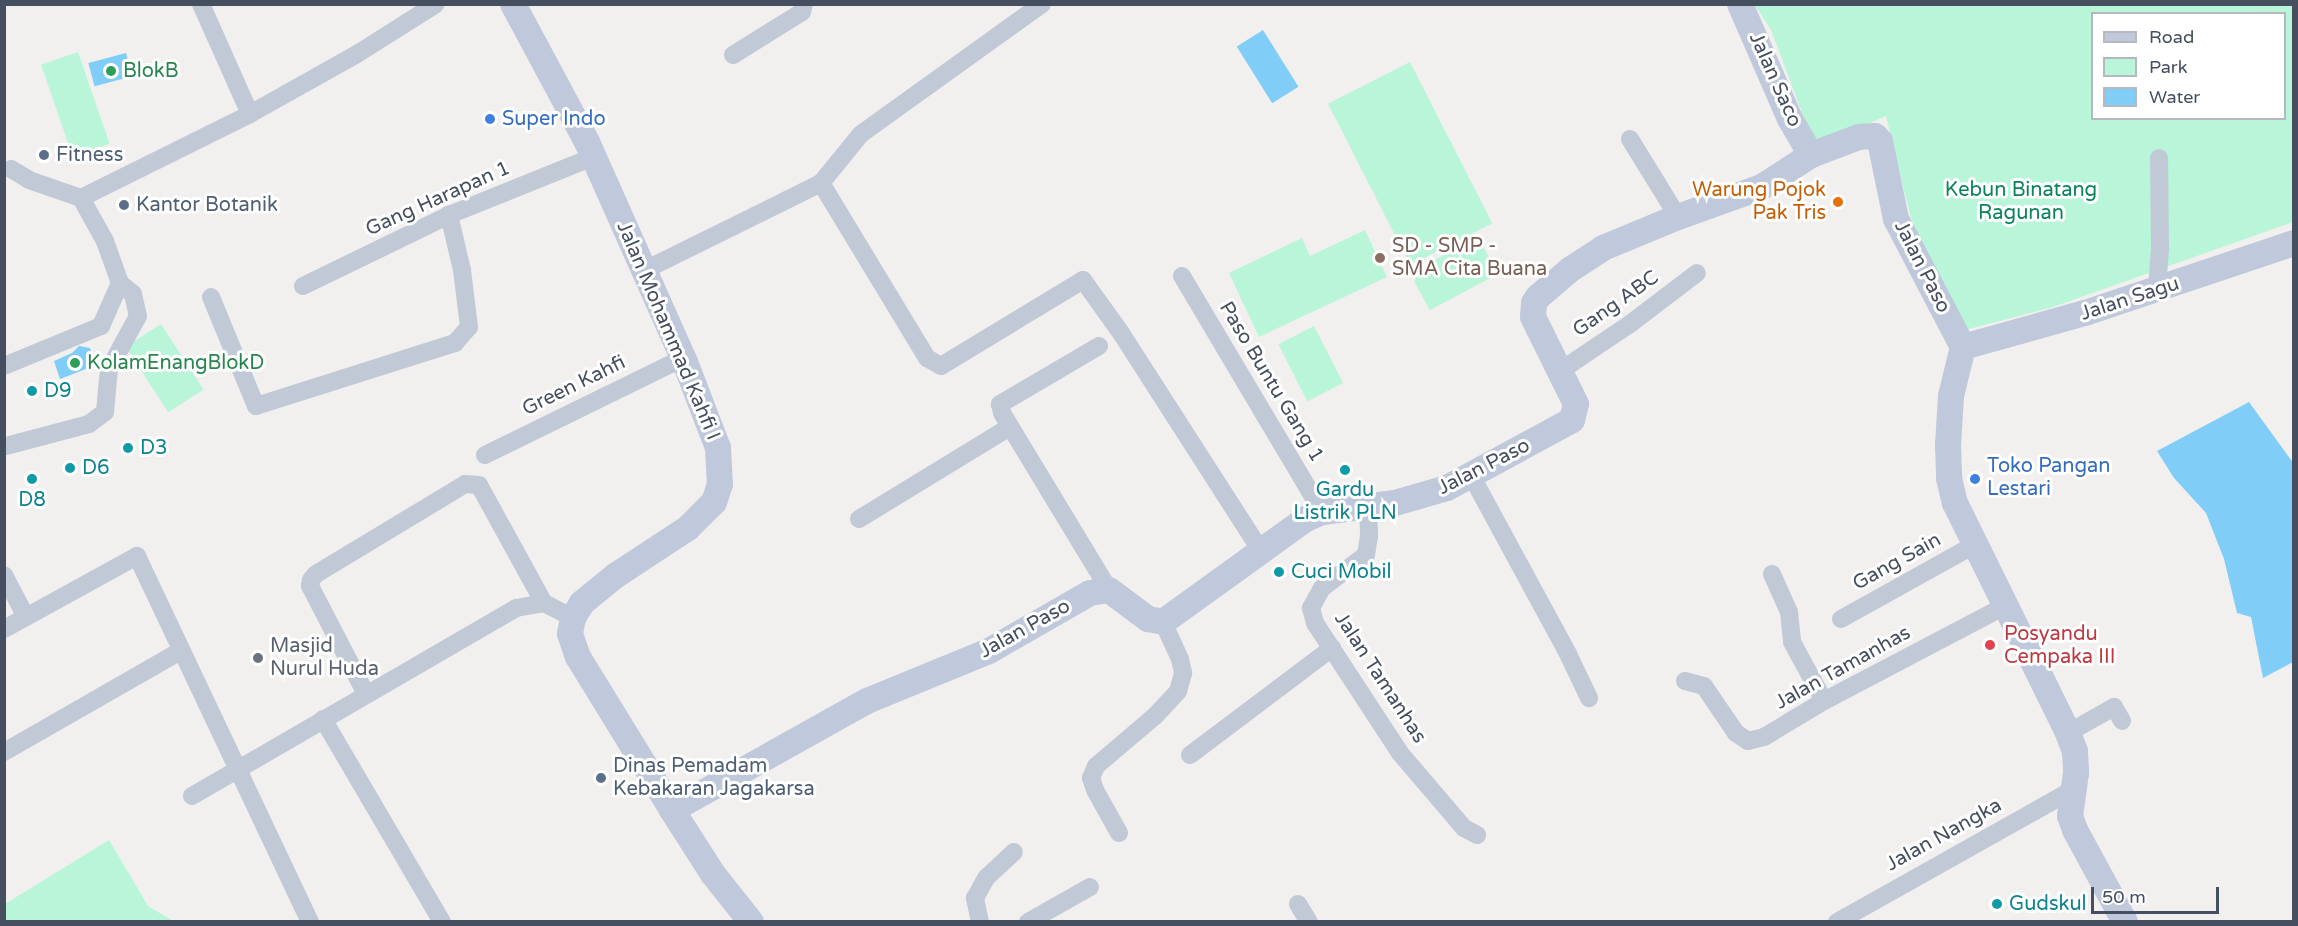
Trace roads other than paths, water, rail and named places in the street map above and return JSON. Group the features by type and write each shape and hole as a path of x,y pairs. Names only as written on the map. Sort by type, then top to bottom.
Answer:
{"main road":[{"name":"Jalan Mohammad Kahfi I","path":"513,4 572,111 645,270 718,448 720,484 714,502 688,528 615,576 582,603 573,618"},
{"name":"Jalan Saco","path":"1740,4 1790,119 1811,155"},
{"name":"Jalan Paso","path":"1163,622 1261,551 1322,512 1420,497 1471,476 1572,420 1576,404 1533,317 1534,303 1538,297 1571,269 1603,248 1678,217 1762,187 1811,155 1867,134 1881,141 1896,219 1963,347"},
{"name":"Jalan Sagu","path":"1963,347 2016,334 2157,290 2294,243"},
{"path":"1963,347 1951,396 1949,478 1955,503 2068,733 2075,751 2074,789 2070,816 2075,830 2125,921"},
{"name":"Jalan Paso","path":"672,810 867,701 989,651 1082,597 1109,590"},
{"path":"1109,590 1148,619 1163,622"},
{"path":"573,618 570,634 578,657 713,874 751,921"}],"street":[{"path":"201,4 250,114"},
{"path":"81,198 250,114 357,54 436,4"},
{"path":"733,55 802,12 804,4"},
{"path":"645,270 821,183 861,134 1042,4"},
{"path":"1630,139 1678,217"},
{"name":"Gang Harapan 1","path":"303,286 449,215 593,157"},
{"path":"2157,290 2160,249 2158,158"},
{"path":"6,446 89,424 105,412 109,369 138,316 133,294 120,283 105,241 81,198 29,180 11,169"},
{"path":"821,183 927,358 941,366 1083,280 1121,333 1261,551"},
{"path":"211,297 256,406 455,343 469,327 462,270 449,215"},
{"name":"Gang ABC","path":"1560,371 1639,317 1697,273"},
{"name":"Paso Buntu Gang 1","path":"1182,276 1322,512"},
{"path":"4,366 101,326 120,283"},
{"path":"1099,346 1000,404 1010,427 1109,590"},
{"name":"Green Kahfi","path":"485,455 683,358"},
{"path":"859,519 1010,427"},
{"path":"1471,476 1569,654 1588,698"},
{"path":"366,694 310,586 310,580 316,574 465,484 479,485 544,603 573,618"},
{"name":"Jalan Tamanhas","path":"1368,505 1369,536 1366,555 1322,588 1311,608 1315,623 1401,753 1464,828 1478,835"},
{"name":"Gang Sain","path":"1841,618 1974,544"},
{"path":"4,629 137,556 180,651 310,921"},
{"path":"1772,574 1790,612 1792,642 1824,701"},
{"path":"4,575 26,617"},
{"path":"192,796 516,608 544,603"},
{"name":"Jalan Tamanhas","path":"1685,681 1704,686 1736,733 1748,741 1764,737 1824,701 2007,605"},
{"path":"1119,833 1095,790 1091,778 1096,766 1155,716 1178,691 1183,674 1180,658 1163,622"},
{"path":"1190,754 1332,648"},
{"path":"4,752 180,651"},
{"path":"2068,733 2114,707 2122,721"},
{"path":"323,718 442,921"},
{"name":"Jalan Nangka","path":"1837,921 2074,789"},
{"path":"980,921 975,898 986,879 1014,852"},
{"path":"1028,921 1090,887"},
{"path":"1298,904 1309,921"}],"water":[{"path":"1263,30 1299,87 1272,103 1237,46"},
{"name":"BlokB","path":"126,53 132,76 95,86 88,63"},
{"name":"KolamEnangBlokD","path":"79,346 90,348 96,365 60,379 54,361 72,353"},
{"path":"2249,402 2294,464 2293,662 2263,678 2251,617 2237,613 2224,559 2206,513 2174,478 2157,451"}],"place":[{"name":"BlokB","path":"111,71"},
{"name":"Super Indo","path":"490,119"},
{"name":"Fitness","path":"44,155"},
{"name":"Warung Pojok Pak Tris","path":"1838,202"},
{"name":"Kantor Botanik","path":"124,205"},
{"name":"SD - SMP - SMA Cita Buana","path":"1380,258"},
{"name":"KolamEnangBlokD","path":"75,363"},
{"name":"D9","path":"32,391"},
{"name":"D3","path":"128,448"},
{"name":"D6","path":"70,468"},
{"name":"Gardu Listrik PLN","path":"1345,470"},
{"name":"D8","path":"32,479"},
{"name":"Toko Pangan Lestari","path":"1975,479"},
{"name":"Cuci Mobil","path":"1279,572"},
{"name":"Posyandu Cempaka III","path":"1990,645"},
{"name":"Masjid Nurul Huda","path":"258,658"},
{"name":"Dinas Pemadam Kebakaran Jagakarsa","path":"601,778"},
{"name":"Gudskul","path":"1997,904"}],"park label":[{"name":"Kebun Binatang Ragunan","path":"2021,202"}]}
